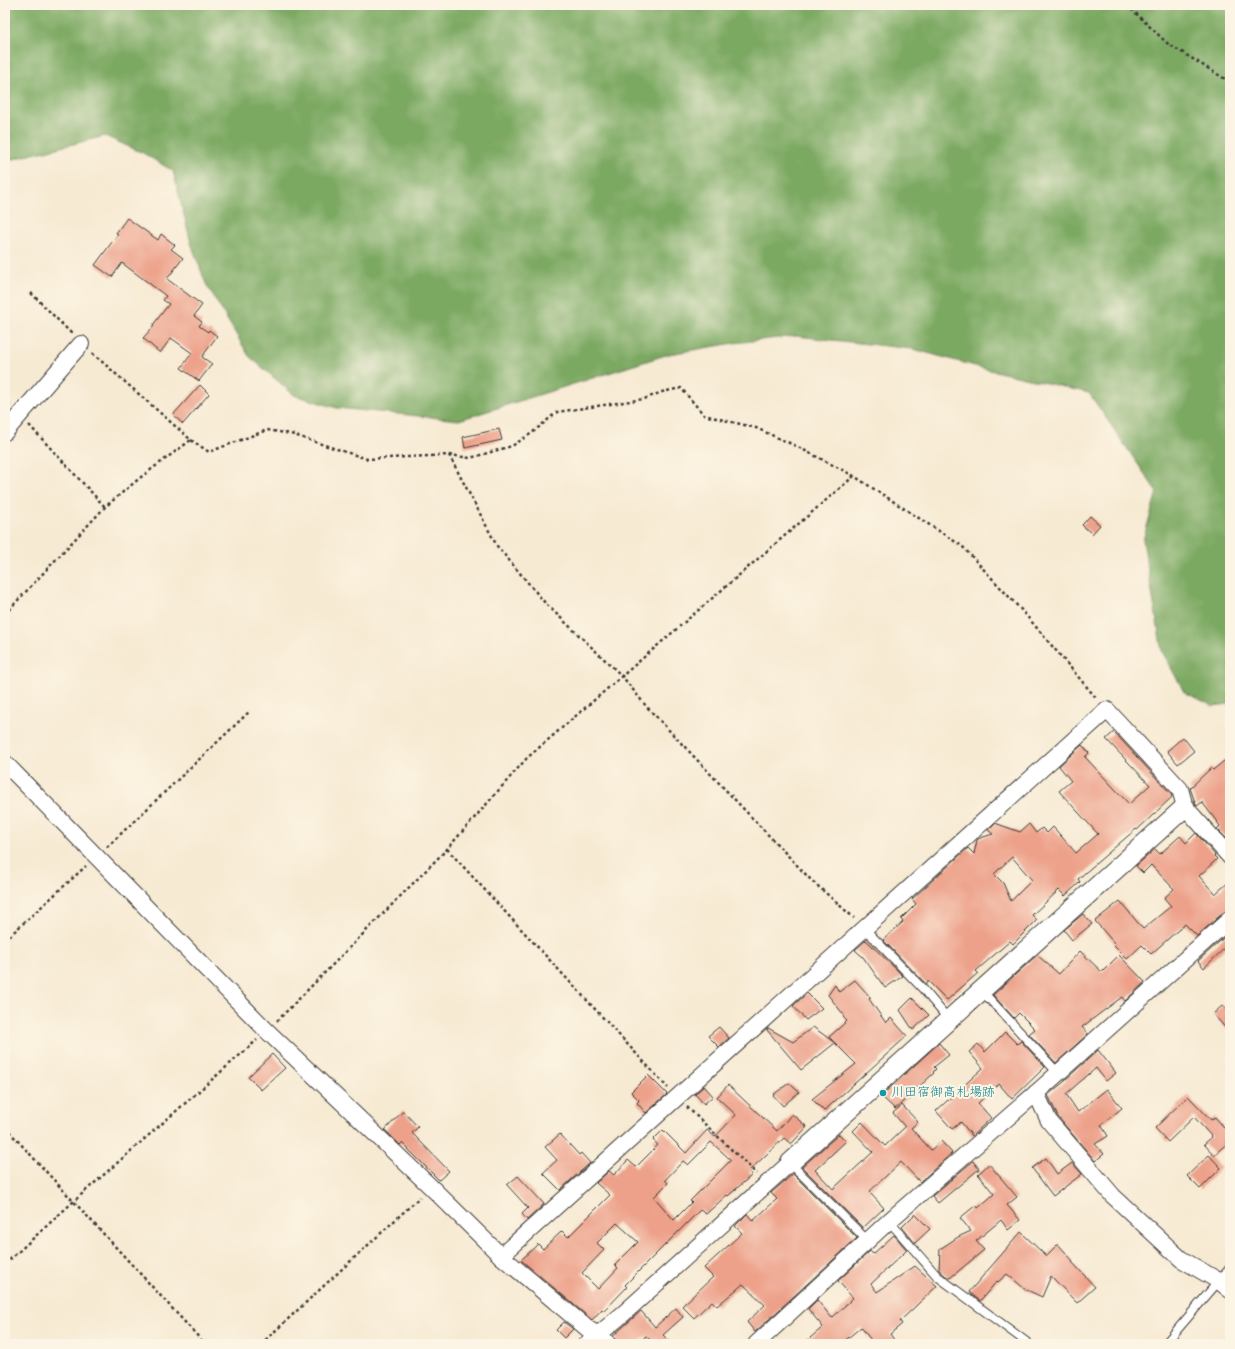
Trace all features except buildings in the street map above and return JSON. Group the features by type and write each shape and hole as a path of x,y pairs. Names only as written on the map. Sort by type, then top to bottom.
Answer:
{"street":[{"path":"5,432 81,344"},
{"path":"501,1256 1107,710 1180,789 1185,807 1230,857"},
{"path":"5,763 267,1031 431,1187 501,1256 588,1329 598,1341 623,1314 1185,807"},
{"path":"756,1344 867,1240 1036,1093 1230,919"},
{"path":"1036,1093 1049,1121 1113,1196 1181,1259 1225,1285"}],"lane":[{"path":"865,929 923,989 949,1020"},
{"path":"982,990 1058,1073"},
{"path":"790,1163 867,1240"},
{"path":"889,1221 937,1276 1029,1344"},
{"path":"1165,1344 1225,1285 1230,1268"}],"path":[{"path":"1127,5 1167,43 1230,82"},
{"path":"31,293 81,344 192,440 209,452 267,430 291,434 366,459 448,455 470,458 512,446 532,433 557,412 644,399 662,392 681,388 704,415 756,428 796,446 854,476 962,546 1025,614 1107,710"},
{"path":"20,416 105,507"},
{"path":"5,614 105,507 141,477 192,440"},
{"path":"448,455 497,546 546,604 622,676 646,706 806,874 865,929"},
{"path":"5,1264 74,1201 267,1031 447,849 527,758 854,476"},
{"path":"5,940 250,711"},
{"path":"447,849 677,1097 767,1184"},
{"path":"5,1127 205,1344"},
{"path":"262,1344 431,1187"}],"green space":[{"path":"5,5 1230,5 1230,704 1213,706 1184,692 1162,651 1143,540 1157,492 1089,393 986,369 913,349 796,336 734,343 669,354 459,420 337,408 294,395 249,356 206,284 191,243 173,171 143,153 105,136 5,161"}],"place":[{"name":"川田宿御高札場跡","path":"883,1093"}]}
